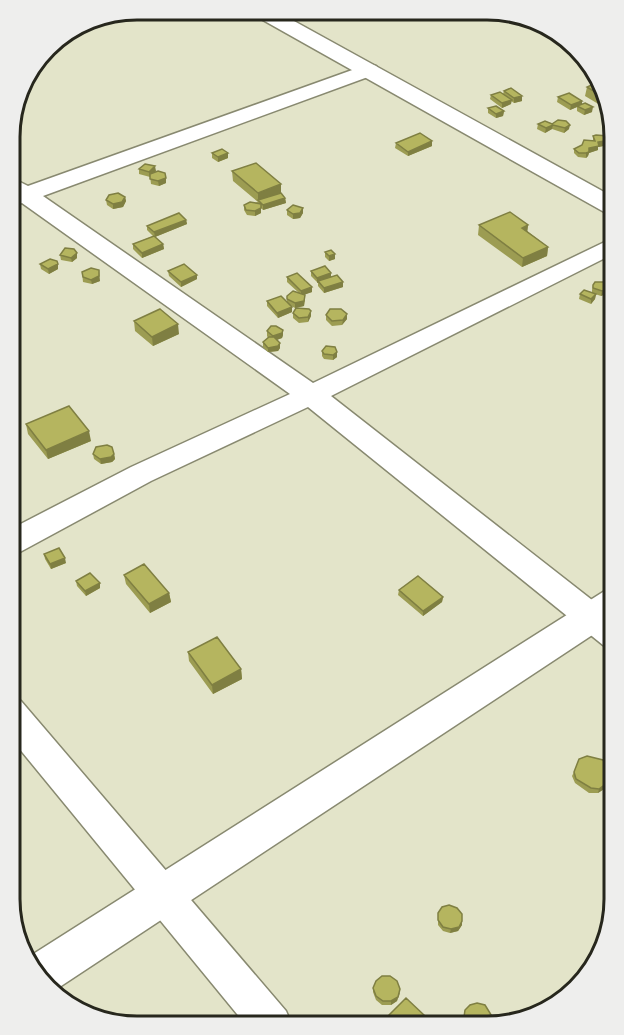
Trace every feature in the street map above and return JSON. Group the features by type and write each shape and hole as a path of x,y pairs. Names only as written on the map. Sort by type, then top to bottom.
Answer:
{"street":[{"path":"277,20 604,202"},
{"path":"20,190 369,70"},
{"path":"20,196 311,395 604,617"},
{"path":"20,538 141,474 311,395 604,249"},
{"path":"45,972 163,895 604,621"},
{"path":"20,724 264,1016"}],"building":[{"path":"592,85 596,93 587,87"},
{"path":"511,88 522,96 514,98 504,91"},
{"path":"500,92 512,100 502,103 491,95"},
{"path":"569,93 582,101 571,105 558,97"},
{"path":"585,103 593,107 585,110 577,106"},
{"path":"496,106 504,111 496,114 488,108"},
{"path":"558,120 566,121 570,125 565,128 553,125 546,128 538,124 545,121 552,124"},
{"path":"420,133 432,141 408,152 396,143"},
{"path":"593,136 604,136 604,141 598,142 599,146 589,148 589,152 586,153 579,153 574,149 582,145 584,140 595,141"},
{"path":"222,149 228,153 218,157 212,153"},
{"path":"256,163 281,184 258,193 232,171"},
{"path":"145,164 155,166 149,172 139,169"},
{"path":"158,171 165,173 166,178 158,181 150,179 150,174"},
{"path":"118,193 125,197 122,202 113,204 106,200 109,195"},
{"path":"281,193 285,198 263,205 258,200"},
{"path":"250,202 261,204 261,208 255,211 246,210 244,205"},
{"path":"293,205 303,208 300,213 293,214 287,210"},
{"path":"510,212 528,225 522,228 548,247 523,258 479,225"},
{"path":"179,213 186,220 154,232 147,226"},
{"path":"154,236 163,244 142,253 133,244"},
{"path":"65,248 74,249 77,253 71,258 60,255"},
{"path":"331,250 335,254 329,256 325,252"},
{"path":"50,259 57,261 58,264 48,269 40,264"},
{"path":"184,264 197,275 181,282 168,271"},
{"path":"325,266 331,273 317,278 311,271"},
{"path":"91,268 99,270 99,276 91,280 83,277 82,272"},
{"path":"297,273 312,287 301,291 287,277"},
{"path":"337,275 343,282 324,288 318,281"},
{"path":"595,282 604,282 604,290 593,288"},
{"path":"584,290 596,294 591,299 580,294"},
{"path":"293,291 305,295 304,301 295,303 287,299"},
{"path":"281,296 292,307 277,313 267,301"},
{"path":"296,308 311,311 308,317 299,318 293,313"},
{"path":"160,309 178,324 152,337 134,321"},
{"path":"330,309 341,309 347,314 343,320 332,321 326,315"},
{"path":"271,326 283,330 282,333 273,336 267,331"},
{"path":"269,337 274,337 280,343 278,346 268,348 263,342"},
{"path":"326,346 335,347 337,352 333,355 324,354 322,351"},
{"path":"69,406 89,431 46,450 26,424"},
{"path":"107,445 112,447 114,454 111,457 100,459 93,454 96,447"},
{"path":"59,548 65,558 50,564 44,554"},
{"path":"144,564 169,593 149,604 124,575"},
{"path":"90,573 100,583 85,591 76,581"},
{"path":"418,576 443,597 423,611 399,590"},
{"path":"217,637 241,669 212,685 188,652"},
{"path":"587,756 603,760 604,785 599,789 591,788 576,779 574,772 579,759"},
{"path":"449,905 457,908 462,914 459,927 451,929 443,927 438,920 438,913 442,907"},
{"path":"382,976 390,976 397,981 400,989 398,997 391,1001 383,1001 376,996 373,988"},
{"path":"406,998 424,1015 423,1016 388,1016"},
{"path":"477,1003 485,1005 491,1016 464,1016 465,1010"}]}
